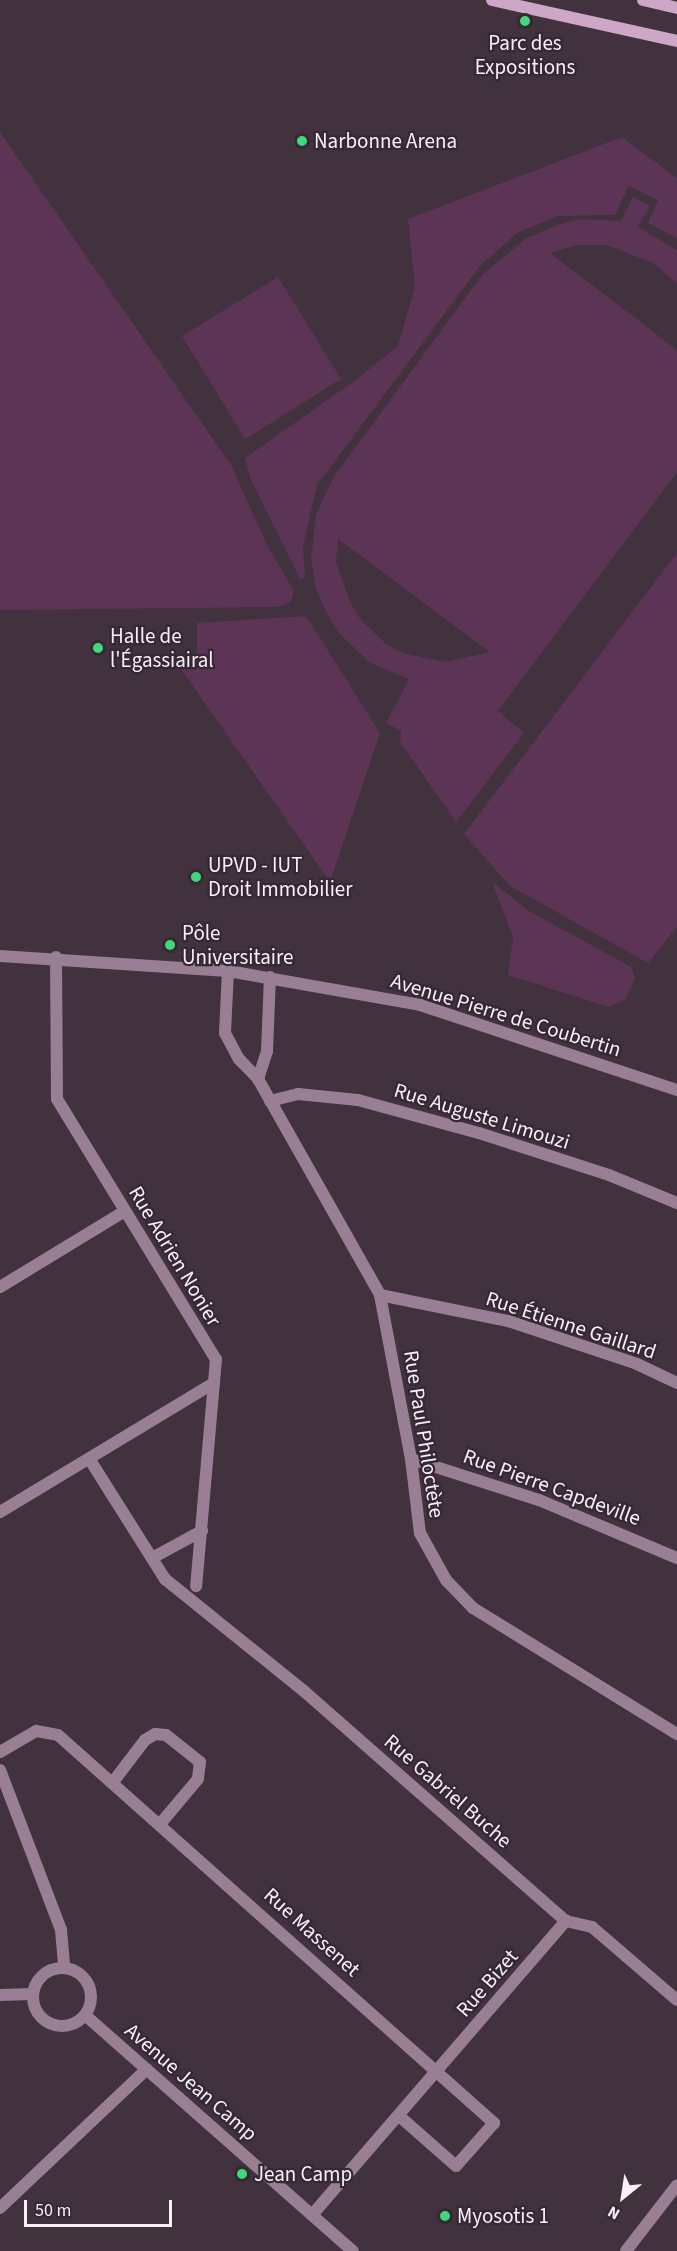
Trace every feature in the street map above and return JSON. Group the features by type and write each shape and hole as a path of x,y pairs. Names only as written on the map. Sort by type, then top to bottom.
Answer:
{"main road":[{"path":"492,0 677,41"},
{"path":"643,0 677,8"}],"street":[{"name":"Avenue Pierre de Coubertin","path":"0,956 56,957 228,971 420,1005 677,1090"},
{"name":"Rue Adrien Nonier","path":"56,957 57,1099 216,1359 196,1586"},
{"name":"Rue Paul Philoctète","path":"228,971 225,1033 239,1059 258,1079 380,1295 411,1459 420,1533 446,1580 466,1601 677,1734"},
{"path":"258,1079 267,1051 270,977"},
{"name":"Rue Auguste Limouzi","path":"270,1101 298,1094 358,1100 512,1144 609,1175 677,1203"},
{"path":"0,1287 125,1212"},
{"name":"Rue Étienne Gaillard","path":"380,1295 508,1322 636,1364 677,1383"},
{"path":"0,1512 90,1460 214,1383"},
{"name":"Rue Pierre Capdeville","path":"411,1459 539,1500 677,1558"},
{"name":"Rue Gabriel Buche","path":"90,1460 165,1579 314,1700 566,1921 592,1927 677,2000"},
{"path":"152,1558 202,1531"},
{"name":"Rue Massenet","path":"0,1752 36,1731 49,1731 161,1823 437,2070"},
{"path":"113,1782 145,1740 155,1734 166,1735 200,1762 198,1779 161,1823"},
{"path":"0,1770 61,1930 64,1968"},
{"name":"Rue Bizet","path":"312,2215 566,1921"},
{"path":"64,1968 81,1975 90,1990 84,2015 69,2025 51,2024 37,2012 32,1994 47,1972 64,1968"},
{"path":"0,1995 32,1994"},
{"name":"Avenue Jean Camp","path":"84,2015 353,2251"},
{"path":"0,2208 147,2069"},
{"path":"399,2116 456,2166 494,2123 437,2070"},
{"path":"628,2250 677,2185"}],"shaded area":[{"path":"0,132 231,465 267,545 294,591 291,602 278,607 0,610"},
{"path":"622,137 677,178 677,238 648,223 658,200 629,186 615,215 557,216 517,233 480,266 317,485 303,546 305,578 300,579 251,480 245,458 357,379 398,346 415,287 408,219"},
{"path":"633,197 650,206 638,227 677,250 677,283 653,263 607,245 578,245 550,253 677,350 677,472 498,711 524,733 456,822 400,742 401,731 386,723 409,679 370,663 339,633 316,589 311,559 316,515 333,478 482,275 527,238 560,224 581,219 621,221","holes":["338,539 490,652 446,662 403,653 386,644 360,619 351,604 336,563"]},
{"path":"278,277 341,379 245,439 182,336"},
{"path":"677,553 677,927 648,963 510,886 464,834"},
{"path":"306,616 380,733 330,882 181,669 197,669 197,623"},
{"path":"492,882 529,911 631,967 635,978 626,999 609,1007 508,975 513,937"}],"place":[{"name":"Parc des Expositions","path":"525,21"},
{"name":"Narbonne Arena","path":"302,141"},
{"name":"Halle de l'Égassiairal","path":"98,648"},
{"name":"UPVD - IUT Droit Immobilier","path":"196,877"},
{"name":"Pôle Universitaire","path":"170,945"},
{"name":"Jean Camp","path":"242,2174"},
{"name":"Myosotis 1","path":"445,2216"}]}
